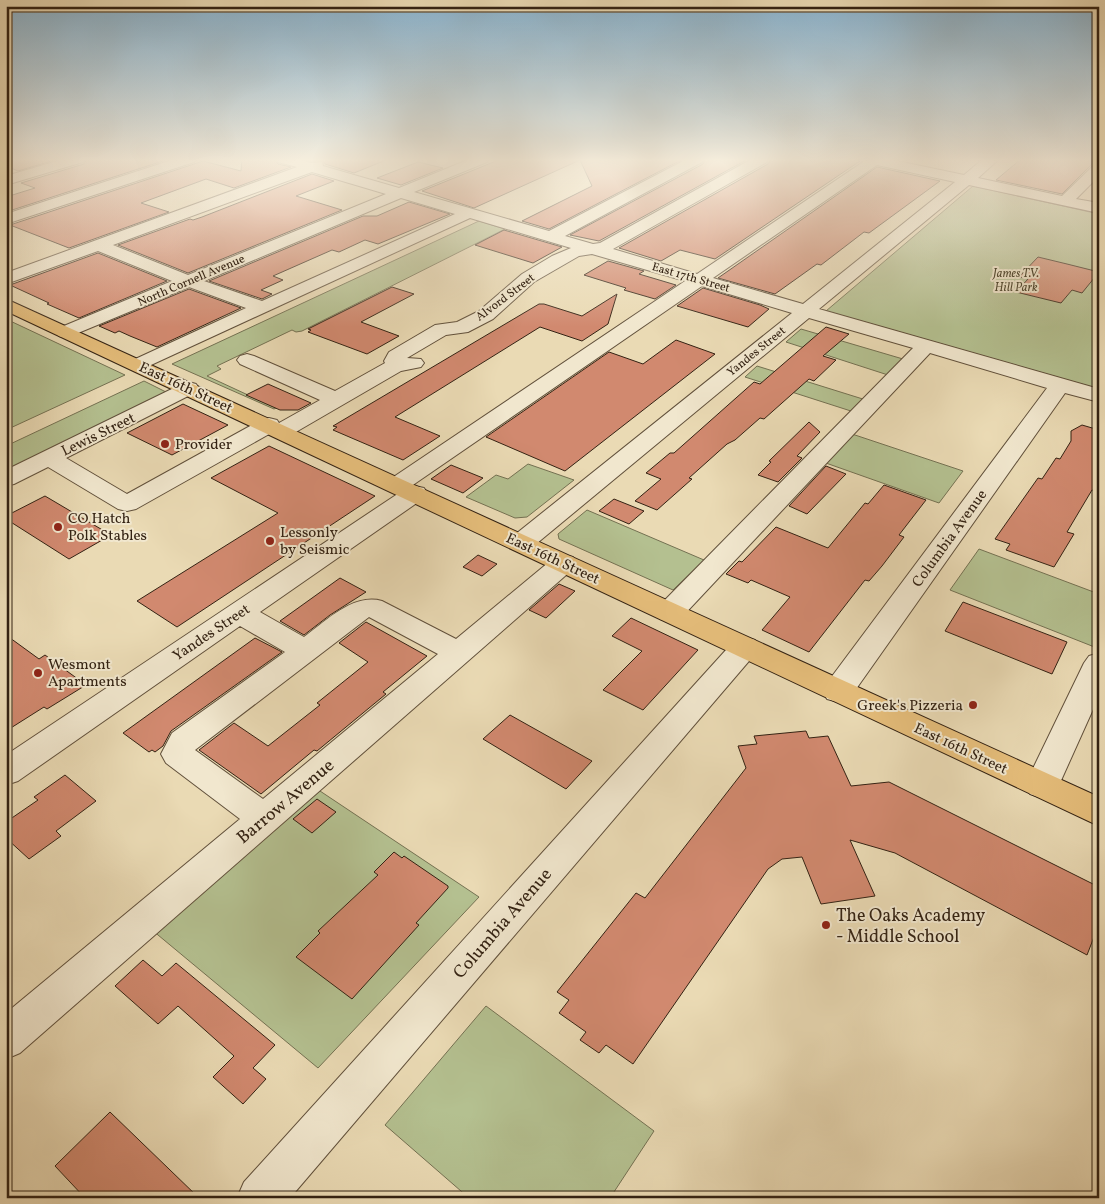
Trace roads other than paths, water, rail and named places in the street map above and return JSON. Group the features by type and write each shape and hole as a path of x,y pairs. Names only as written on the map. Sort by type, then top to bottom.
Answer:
{"main road":[{"name":"East 16th Street","path":"6,304 1099,812"}],"street":[{"path":"6,279 180,215"},
{"name":"North Cornell Avenue","path":"66,332 347,215"},
{"path":"138,365 464,215"},
{"name":"East 17th Street","path":"476,215 1099,396"},
{"path":"551,237 592,215"},
{"name":"Alvord Street","path":"49,458 127,504 336,399 396,365 414,364 434,355 462,338 464,333 461,328 486,315 528,278 540,270 575,252 605,247 662,215"},
{"name":"Yandes Street","path":"6,772 239,613 406,489 698,280 792,215"},
{"name":"Yandes Street","path":"521,543 923,215"},
{"path":"98,245 188,281 263,308"},
{"path":"670,612 926,346"},
{"path":"247,360 336,399"},
{"name":"Columbia Avenue","path":"838,691 1060,385"},
{"name":"Lewis Street","path":"6,479 189,388"},
{"name":"Barrow Avenue","path":"6,1039 564,564"},
{"path":"264,819 178,754 183,742 362,609 372,607 459,653"},
{"path":"239,613 306,651"},
{"name":"Columbia Avenue","path":"260,1198 745,648"},
{"path":"1042,785 1099,663"}],"place":[{"name":"Provider","path":"165,444"},
{"name":"CO Hatch Polk Stables","path":"58,527"},
{"name":"Lessonly by Seismic","path":"270,541"},
{"name":"Wesmont Apartments","path":"38,673"},
{"name":"Greek's Pizzeria","path":"973,705"},
{"name":"The Oaks Academy - Middle School","path":"826,925"}],"park label":[{"name":"James T.V. Hill Park","path":"1016,280"}]}
